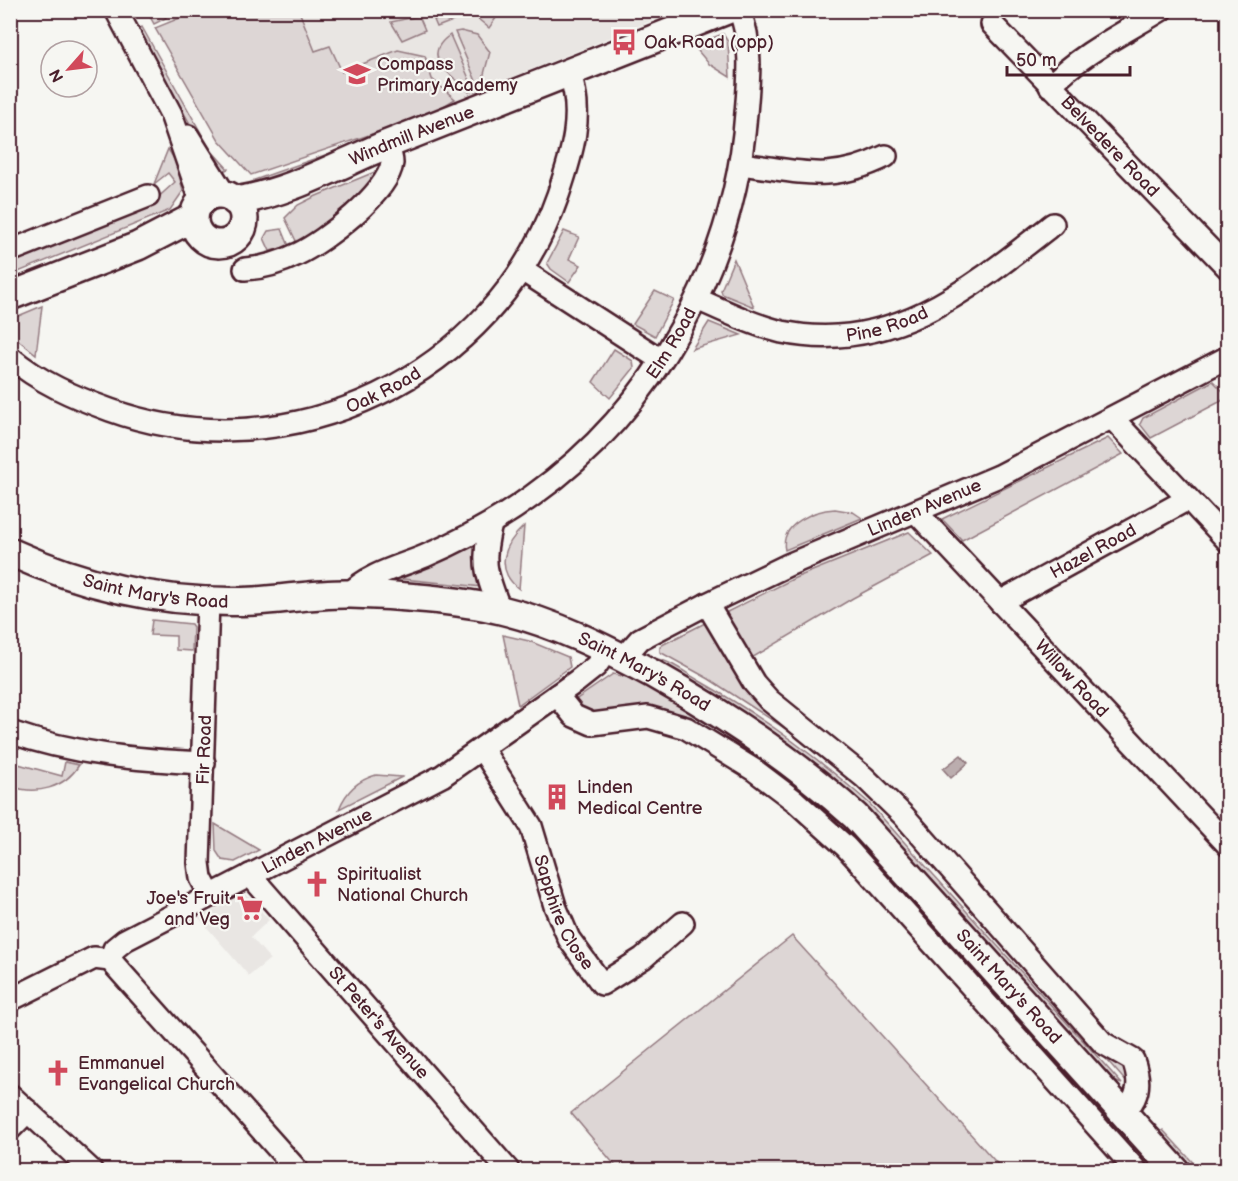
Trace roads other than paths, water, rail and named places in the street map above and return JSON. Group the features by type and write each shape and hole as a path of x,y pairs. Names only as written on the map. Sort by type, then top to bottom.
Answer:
{"main road":[{"name":"Windmill Avenue","path":"10,296 138,246 214,204 257,198 299,185 387,145 727,10"},
{"name":"Windmill Avenue","path":"241,230 280,204 299,185"},
{"path":"214,204 243,213 241,230 236,237 225,243 208,242 196,230 214,204"},
{"name":"Windmill Avenue","path":"138,246 156,248 208,242"},
{"name":"Saint Mary's Road","path":"10,552 48,569 147,595 207,602 349,594 500,610 544,623 615,654 698,700 762,741 815,780 855,816 1175,1170"}],"street":[{"path":"116,10 171,114 191,140 214,204"},
{"name":"Elm Road","path":"349,594 362,581 426,556 491,524 533,496 565,470 627,409 661,360 697,299 729,211 741,164 749,77 749,45 739,10"},
{"path":"1050,86 1061,74 1084,58 1161,10"},
{"name":"Belvedere Road","path":"992,24 1227,268"},
{"name":"Oak Road","path":"10,357 51,385 83,400 143,422 179,429 261,428 300,421 382,394 425,369 463,339 491,311 522,270 538,244 552,212 577,127 576,91 569,72"},
{"path":"245,268 264,268 298,255 356,212 390,170 392,159 387,145"},
{"path":"741,164 836,174 865,166 886,156"},
{"path":"10,251 148,196"},
{"name":"Pine Road","path":"697,299 783,332 850,334 878,330 909,321 954,298 982,280 1053,224"},
{"path":"522,270 661,360"},
{"name":"Linden Avenue","path":"110,960 114,949 125,940 442,776 596,666 640,639 788,565 999,476 1113,419 1227,357"},
{"path":"1113,419 1227,541"},
{"name":"Hazel Road","path":"1000,602 1188,499"},
{"name":"Willow Road","path":"916,512 1227,845"},
{"path":"491,524 484,550 484,564 500,610"},
{"name":"Fir Road","path":"207,602 204,763 199,863 201,878 210,895"},
{"name":"Saint Mary's Road","path":"707,604 741,665 769,700 872,784 904,816 1103,1044 1133,1060 1138,1087 1137,1097 1123,1112"},
{"name":"Saint Mary's Road","path":"558,695 574,716 592,724 648,717 686,728 754,770 795,801 861,862 1136,1170"},
{"path":"10,732 76,749 124,758 204,763"},
{"name":"Sapphire Close","path":"482,749 531,826 555,906 570,939 602,984 643,958 683,922"},
{"name":"St Peter's Avenue","path":"250,875 506,1170"},
{"path":"10,1000 94,958 110,960 297,1170"},
{"path":"10,1095 91,1170"},
{"path":"10,1129 27,1111"}],"place":[{"name":"Oak Road (opp)","path":"624,42"},
{"name":"Compass Primary Academy","path":"357,74"},
{"name":"Linden Medical Centre","path":"557,797"},
{"name":"Spiritualist National Church","path":"317,884"},
{"name":"Joe's Fruit and Veg","path":"250,908"},
{"name":"Emmanuel Evangelical Church","path":"58,1073"}]}
